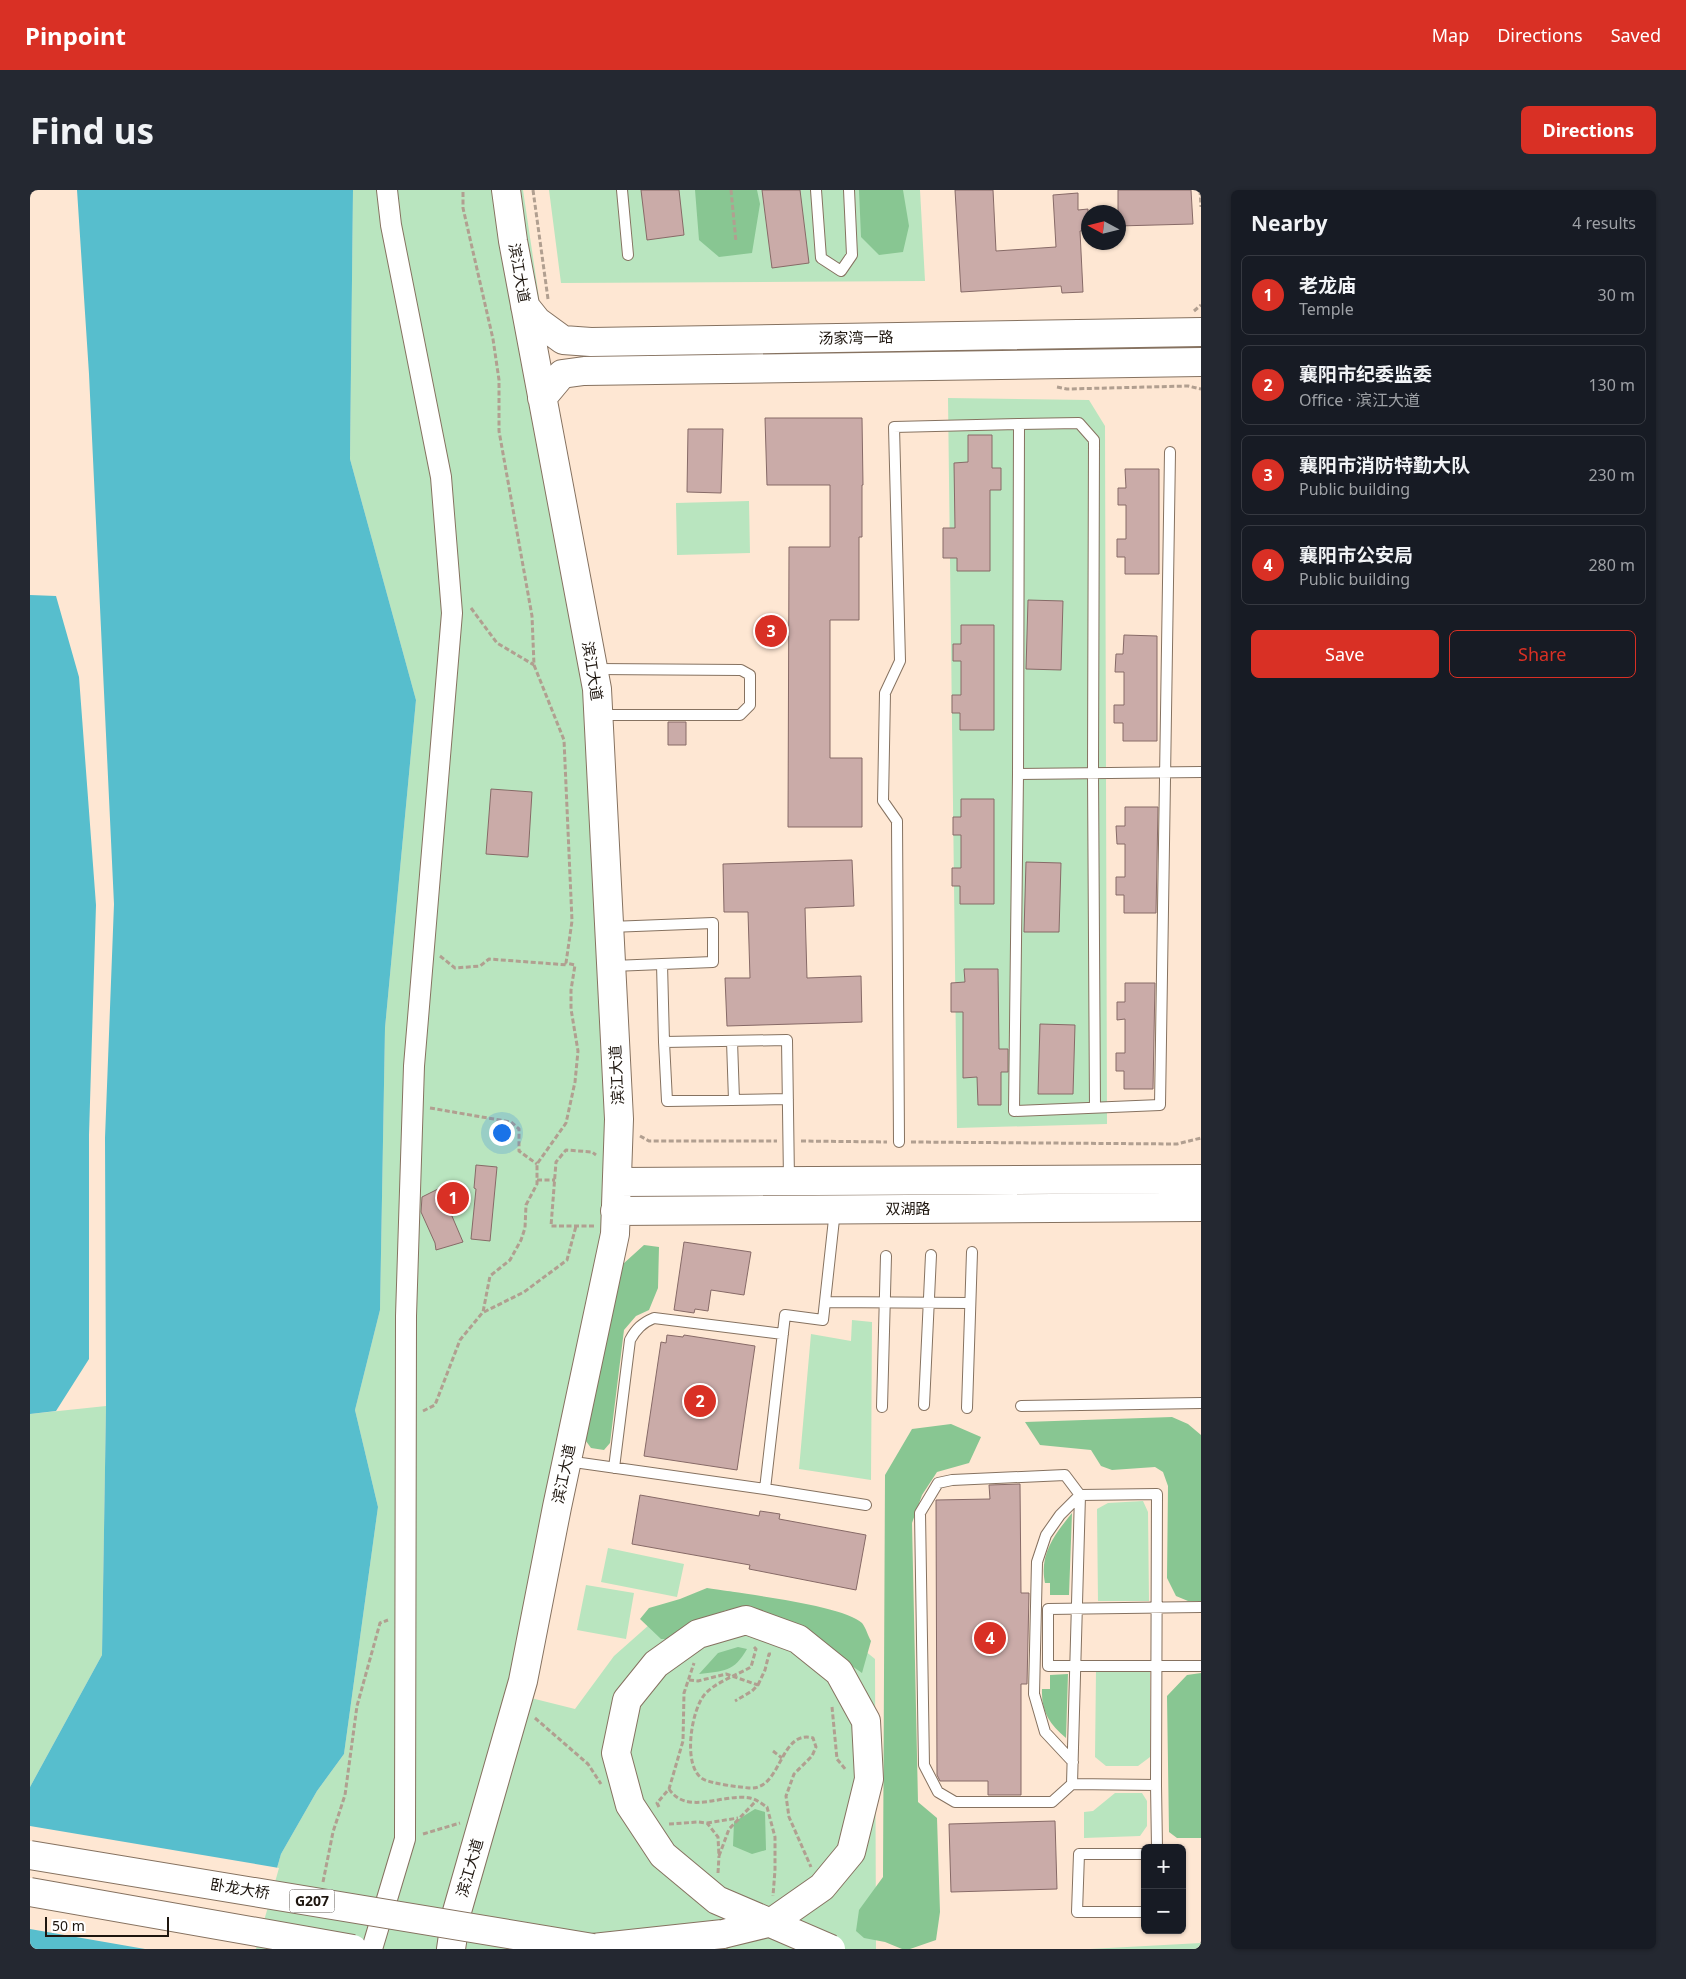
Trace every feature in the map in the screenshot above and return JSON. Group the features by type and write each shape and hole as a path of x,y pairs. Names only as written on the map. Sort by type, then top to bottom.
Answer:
{"main road":[{"name":"滨江大道","path":"451,1949 456,1915 523,1681 615,1234 619,1119 597,689 542,398 536,304 512,241 506,190"},
{"name":"汤家湾一路","path":"536,304 537,321 563,340 591,342 1195,323"},
{"name":"汤家湾一路","path":"542,398 562,374 584,370 1201,362"},
{"name":"双湖路","path":"617,1176 789,1181 1193,1175"},
{"path":"1161,1207 1201,1215"},
{"name":"双湖路","path":"615,1218 836,1210 1201,1207"},
{"name":"卧龙大桥","path":"30,1854 595,1949 723,1934 756,1926 764,1924 772,1922 822,1887 851,1852 869,1780 866,1721 839,1672 798,1639 746,1620 698,1634 656,1664 627,1700 616,1753 630,1805 663,1855 717,1900 734,1908 770,1923 778,1927 831,1949"},
{"path":"30,1892 352,1949"}],"street":[{"path":"372,1949 405,1839 406,1316 414,1066 452,613 441,477 391,225 387,190"}],"lane":[{"path":"622,190 628,255"},
{"path":"816,190 821,258 841,271 852,255 848,190"},
{"path":"899,1142 897,821 884,801 885,693 900,660 894,427 1079,423 1094,440 1095,1108"},
{"path":"1019,424 1018,774 1014,1111 1160,1105 1170,452"},
{"path":"593,669 741,670 750,675 750,705 740,714 598,715"},
{"path":"1018,774 1201,772"},
{"path":"609,927 713,923 713,962 611,966"},
{"path":"662,964 667,1101 788,1099"},
{"path":"664,1042 787,1040 789,1181"},
{"path":"732,1041 734,1100"},
{"path":"765,1489 785,1316 823,1320 836,1210"},
{"path":"967,1408 972,1252"},
{"path":"924,1405 931,1255"},
{"path":"882,1406 886,1256"},
{"path":"825,1302 970,1303"},
{"path":"614,1468 630,1340 636,1329 643,1322 654,1318 783,1334"},
{"path":"1021,1406 1201,1403"},
{"path":"567,1461 866,1505"},
{"path":"1072,1784 1080,1495 1066,1475 938,1482 920,1513 924,1765 938,1792 955,1802 1052,1802 1072,1784 1156,1785"},
{"path":"1073,1762 1045,1732 1034,1694 1037,1562 1046,1534 1060,1515 1080,1495 1157,1494 1157,1844"},
{"path":"1201,1607 1048,1609 1048,1666 1201,1666"},
{"path":"1141,1854 1079,1854 1077,1912 1141,1912"}],"path":[{"path":"462,190 463,208 499,380 499,431 532,616 534,665 564,740 572,921 566,963 575,965"},
{"path":"533,190 536,304"},
{"path":"731,190 736,242"},
{"path":"1200,190 1201,207"},
{"path":"1195,323 1201,305"},
{"path":"1047,386 1067,389 1188,386 1201,389"},
{"path":"468,602 472,611 497,642 534,665"},
{"path":"424,944 455,968 480,966 489,959 575,965"},
{"path":"483,1312 490,1276 510,1260 521,1240 526,1205 537,1184 537,1164 566,1123 576,1082 578,1051 571,1009 571,990 575,965"},
{"path":"413,1105 511,1122 519,1129 519,1151 537,1164"},
{"path":"635,1133 648,1141 1177,1144 1201,1138"},
{"path":"615,1218 576,1226 551,1226 556,1162 566,1150 592,1152 617,1176"},
{"path":"536,1180 554,1180"},
{"path":"406,1420 435,1405 460,1340 483,1312 524,1292 567,1260 576,1226"},
{"path":"322,1888 333,1832 344,1795 357,1706 380,1623 405,1615"},
{"path":"752,1645 756,1649 751,1667 705,1694 695,1713 690,1745 696,1773 704,1780 751,1789 765,1783 774,1774 788,1747 795,1741 807,1737 812,1738 816,1747 812,1756 794,1774 786,1796 789,1817 812,1870"},
{"path":"735,1701 752,1692 758,1685 765,1670 769,1654 778,1653"},
{"path":"660,1810 657,1803 668,1789 683,1741 684,1693 695,1662"},
{"path":"688,1680 698,1682 726,1674 758,1685"},
{"path":"517,1703 588,1764 603,1787"},
{"path":"832,1704 837,1759 848,1772"},
{"path":"773,1751 782,1758"},
{"path":"668,1789 674,1796 686,1802 751,1798 767,1807 775,1837 776,1870 773,1901"},
{"path":"707,1823 718,1837 719,1856 729,1829 756,1801"},
{"path":"405,1839 485,1815"},
{"path":"666,1824 707,1823 739,1818"},
{"path":"809,1862 818,1859"}],"green space":[{"path":"353,190 523,190 597,689 615,1211 519,1695 575,1709 614,1656 658,1617 729,1591 823,1617 875,1659 876,1949 254,1949 281,1854 317,1791 344,1754 378,1507 355,1410 380,1310 385,1028 416,700 350,459"},
{"path":"549,190 920,190 925,281 561,283"},
{"path":"695,190 757,190 760,204 752,253 719,257 699,240"},
{"path":"859,190 903,190 909,226 903,252 879,255 861,237"},
{"path":"948,398 1089,400 1105,426 1107,1124 957,1128"},
{"path":"749,501 750,553 677,555 676,503"},
{"path":"644,1245 659,1247 658,1288 649,1310 636,1316 624,1330 610,1443 604,1450 591,1448 583,1437 623,1264"},
{"path":"852,1320 872,1322 871,1480 799,1469 811,1334 851,1341"},
{"path":"106,1406 102,1655 30,1787 30,1414"},
{"path":"1172,1417 1188,1424 1201,1435 1201,1601 1188,1601 1176,1596 1167,1578 1168,1486 1163,1472 1155,1467 1112,1470 1101,1466 1091,1450 1040,1445 1025,1422"},
{"path":"951,1424 981,1437 969,1463 937,1472 922,1495 912,1523 918,1802 937,1818 940,1912 936,1940 910,1949 902,1949 885,1942 864,1938 856,1931 859,1910 883,1877 885,1475 912,1429"},
{"path":"1143,1501 1148,1512 1149,1601 1098,1601 1097,1509 1108,1503"},
{"path":"1072,1513 1069,1595 1050,1595 1050,1583 1045,1583 1044,1573 1046,1554 1054,1537"},
{"path":"608,1548 684,1564 677,1597 601,1582"},
{"path":"586,1585 634,1593 626,1639 577,1630"},
{"path":"707,1588 813,1605 851,1617 862,1623 871,1641 862,1673 835,1654 768,1616 726,1610 695,1623 674,1639 661,1639 640,1619 649,1608 680,1599"},
{"path":"738,1647 747,1649 733,1666 722,1671 699,1674 718,1653"},
{"path":"1150,1670 1150,1757 1138,1766 1106,1766 1095,1757 1096,1671"},
{"path":"1201,1673 1201,1838 1177,1838 1169,1832 1167,1696 1187,1675"},
{"path":"1068,1674 1066,1738 1055,1728 1047,1716 1043,1704 1042,1689 1050,1689 1050,1675"},
{"path":"1115,1793 1142,1793 1147,1801 1147,1826 1140,1836 1084,1838 1084,1812 1093,1811"},
{"path":"755,1809 765,1812 766,1850 752,1854 733,1846 734,1822"},
{"path":"1201,1943 1201,1949 1090,1949"}],"water":[{"path":"77,190 353,190 350,459 416,700 385,1028 380,1310 355,1410 378,1507 344,1754 317,1791 281,1854 254,1949 30,1949 30,1787 102,1655 106,1406 105,1138 114,904 89,374"},
{"path":"30,595 56,596 79,677 96,905 89,1135 89,1359 56,1411 30,1414"}],"pier":[{"path":"30,1826 279,1868 256,1949 145,1949 30,1929"}],"building":[{"path":"641,190 679,190 684,235 647,240"},
{"path":"762,190 800,190 809,263 772,268"},
{"path":"955,190 993,190 996,251 1056,247 1053,195 1078,193 1078,210 1081,210 1080,231 1083,292 1062,293 1061,286 961,292"},
{"path":"1118,190 1191,190 1193,224 1126,226 1126,205 1118,205"},
{"path":"765,418 862,418 863,485 862,537 859,537 859,620 830,620 830,758 862,758 862,827 788,827 789,547 830,547 830,485 767,485"},
{"path":"688,429 723,429 721,493 687,492"},
{"path":"968,435 992,435 992,468 1001,468 1001,490 990,490 990,571 957,571 957,558 943,558 943,528 955,528 954,463 968,462"},
{"path":"1125,469 1159,469 1159,574 1125,574 1125,557 1117,557 1117,539 1126,539 1126,505 1118,505 1118,488 1126,488"},
{"path":"1028,600 1063,601 1061,670 1026,669"},
{"path":"961,625 994,625 994,730 960,730 960,713 952,713 952,695 961,695 961,661 953,661 953,644 961,644"},
{"path":"1124,635 1157,636 1157,741 1123,741 1123,723 1114,723 1114,705 1124,705 1124,672 1115,672 1116,654 1123,654"},
{"path":"668,722 686,722 686,745 668,745"},
{"path":"491,789 532,792 528,857 486,854"},
{"path":"961,799 994,799 994,904 960,904 960,886 952,886 952,868 961,868 961,835 953,835 953,817 961,817"},
{"path":"1125,807 1158,807 1156,913 1124,913 1124,895 1116,895 1116,877 1125,877 1125,844 1117,844 1116,826 1125,826"},
{"path":"852,860 854,906 805,908 807,978 861,976 862,1022 727,1026 725,978 750,978 748,912 724,912 723,864"},
{"path":"1026,862 1061,863 1059,932 1024,932"},
{"path":"964,969 998,969 999,1049 1008,1049 1008,1072 1001,1072 1001,1105 978,1105 977,1077 963,1078 963,1012 951,1012 951,983 965,982"},
{"path":"1125,983 1155,983 1153,1089 1124,1089 1124,1071 1116,1071 1116,1053 1125,1053 1125,1019 1117,1020 1117,1002 1125,1002"},
{"path":"1040,1024 1075,1025 1073,1094 1038,1094"},
{"path":"476,1165 497,1167 490,1241 471,1239 476,1189 474,1188"},
{"path":"440,1188 463,1242 436,1250 435,1243 421,1212 422,1197"},
{"path":"684,1242 751,1252 744,1295 711,1290 708,1311 695,1309 694,1313 674,1310"},
{"path":"667,1335 683,1337 684,1335 755,1346 737,1470 644,1456 661,1342 666,1343"},
{"path":"1020,1484 1021,1593 1029,1593 1027,1684 1021,1684 1021,1795 988,1795 988,1781 940,1781 937,1775 936,1500 990,1499 989,1485"},
{"path":"640,1495 759,1516 760,1511 780,1514 779,1519 866,1535 856,1590 749,1569 750,1565 632,1544"},
{"path":"1055,1821 1057,1889 951,1892 949,1824"}],"place":[{"name":"襄阳市消防特勤大队","path":"771,631"},
{"name":"老龙庙","path":"453,1198"},
{"name":"襄阳市纪委监委","path":"700,1401"},
{"name":"襄阳市公安局","path":"990,1638"}]}
